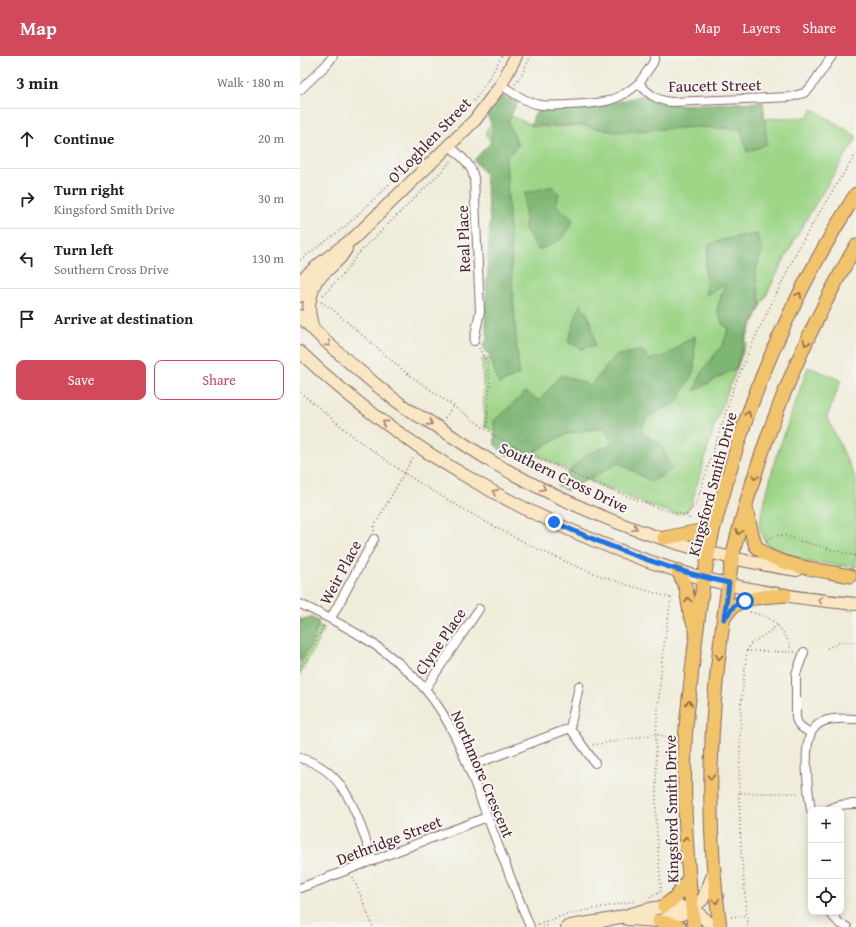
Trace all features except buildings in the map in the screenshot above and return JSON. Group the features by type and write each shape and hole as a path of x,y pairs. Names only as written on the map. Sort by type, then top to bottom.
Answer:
{"main road":[{"name":"O'Loghlen Street","path":"300,296 306,279 340,258 354,238 474,120 501,85 516,56"},
{"name":"Kingsford Smith Drive","path":"694,927 686,825 686,742 696,631 714,527 746,417 771,354 808,276 856,194"},
{"path":"567,927 614,919 664,906 692,909 707,920 717,923 713,875 711,738 724,619 733,558 746,507 764,448 791,376 840,274 856,246"},
{"path":"306,279 308,305 313,330"},
{"name":"Southern Cross Drive","path":"300,316 313,330 362,373 414,414 495,463 574,504 606,517 709,553 806,572 853,576"},
{"path":"300,352 339,387 399,434 516,504 554,522 600,542 678,571 785,595 856,604"},
{"path":"746,507 756,546 767,555 782,562 853,576"},
{"path":"664,538 700,532 714,527"},
{"path":"678,571 686,588 690,614 696,631"},
{"path":"724,619 730,609 741,602 785,595"},
{"path":"659,921 677,917 692,909 703,899 713,875"},
{"path":"664,906 677,896 689,878"},
{"path":"614,919 659,921 680,927"}],"street":[{"path":"300,90 327,64 333,56"},
{"path":"501,85 536,105 548,106 601,103 622,96 638,83 653,63 655,56"},
{"name":"Faucett Street","path":"638,83 653,97 671,102 790,97 804,93 810,88 832,56"},
{"name":"Real Place","path":"449,144 473,170 480,311 474,342"},
{"name":"Weir Place","path":"330,618 374,539"},
{"name":"Northmore Crescent","path":"300,604 330,618 379,648 405,669 424,688 439,708 452,729 468,767 530,927"},
{"name":"Clyne Place","path":"424,688 479,609"},
{"path":"804,652 796,674 796,718 798,724 802,728 811,733"},
{"path":"579,686 570,728 595,763"},
{"path":"810,807 808,792 807,747 811,733 822,722 831,719 856,719"},
{"path":"468,767 570,728"},
{"path":"300,758 311,761 324,768 341,785 349,799 373,860"},
{"path":"833,807 842,804 856,804"},
{"name":"Dethridge Street","path":"300,888 487,817"},
{"path":"832,915 839,923 847,927"}],"path":[{"path":"301,261 346,226 463,113 480,93 502,56"},
{"path":"515,84 520,78 531,56"},
{"path":"323,295 345,272 357,255 446,167 453,157 459,154"},
{"path":"325,304 404,371 497,437 598,486 661,510 686,515 696,504 733,390 752,344 800,245 856,154"},
{"path":"474,342 487,362 490,384 487,429"},
{"path":"300,392 359,441 404,473 460,508 538,549 604,577 671,598 662,659 656,734 656,820 661,891 644,899"},
{"path":"374,539 374,527 415,454"},
{"path":"775,536 779,534 856,556"},
{"path":"749,612 762,615 778,624 787,639 791,652"},
{"path":"300,669 330,618"},
{"path":"748,927 740,851 739,793 741,704 749,645 769,632 778,624"},
{"path":"827,648 842,642 856,642"},
{"path":"747,651 804,652"},
{"path":"585,749 591,745 656,734 686,742"},
{"path":"739,793 808,792"},
{"path":"350,869 373,927"},
{"path":"550,920 546,927 537,924 568,914 636,901"},
{"path":"717,923 727,918 747,915"}],"green space":[{"path":"643,95 679,105 763,102 767,144 747,152 741,129 697,127 616,132 579,125 531,126 534,115 539,108 614,103"},
{"path":"502,96 518,101 508,122 518,145 506,158 513,296 519,374 499,384 490,357 483,346 488,338 485,320 490,220 485,174 474,160 490,143 493,127 487,115"},
{"path":"813,109 856,136 856,139 816,202 794,241 745,341 747,342 715,424 691,505 686,511 675,514 601,486 553,463 484,426 482,359 514,358 495,145 487,137 486,133 487,129 499,114 505,113 527,123 548,127 808,117"},
{"path":"553,186 559,194 556,205 573,220 567,232 560,240 538,250 525,229 525,193"},
{"path":"757,234 762,251 755,273 761,305 747,333 736,368 694,391 703,370 723,344 729,328 723,325 717,310 725,284 706,295 705,265 710,244 734,237"},
{"path":"580,304 587,313 591,323 595,345 582,349 568,342"},
{"path":"695,336 694,371 677,402 647,416 641,432 661,445 672,469 652,482 619,463 566,491 556,485 585,455 612,445 605,427 566,434 526,456 505,455 495,445 494,421 526,392 539,401 561,375 583,382 590,387 615,356 642,350 649,360 667,355"},
{"path":"808,367 841,380 827,417 856,479 856,567 798,561 768,548 759,527 775,460"},
{"path":"311,617 319,622 313,639 300,663 300,620 302,621"},
{"path":"300,618 324,629 300,675"}],"route":[{"path":"554,522 593,540 678,571 729,583 724,619 730,609 745,601"}]}
